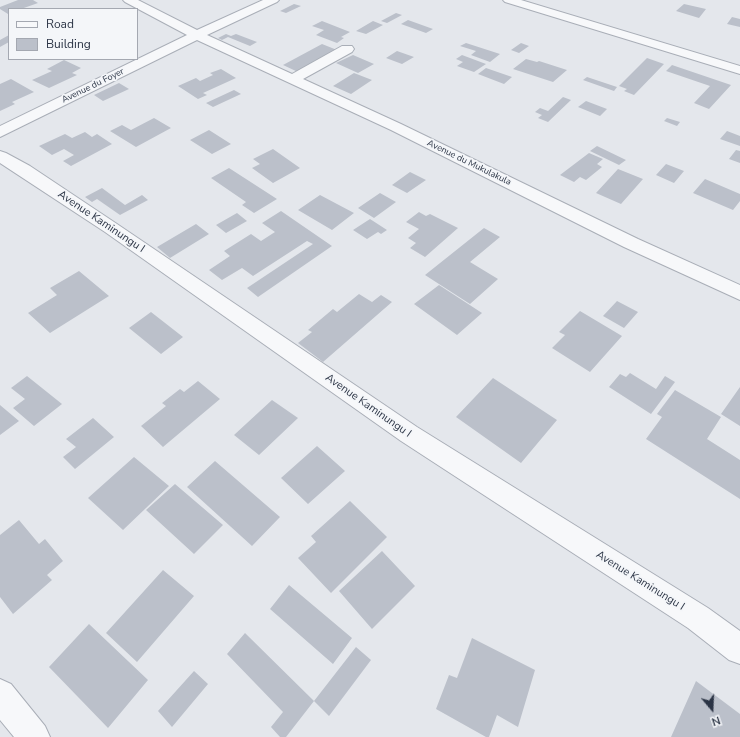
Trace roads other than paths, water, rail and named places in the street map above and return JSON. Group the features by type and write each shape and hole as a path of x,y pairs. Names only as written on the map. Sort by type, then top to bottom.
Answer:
{"street":[{"name":"Avenue du Mukulakula","path":"129,0 197,35 396,127 631,243 740,293"},
{"name":"Avenue du Foyer","path":"0,132 197,35 273,0"},
{"path":"509,0 740,70"},
{"path":"293,79 347,49"},
{"name":"Avenue Kaminungu I","path":"0,156 24,170 111,228 409,434 698,618 740,649"},
{"path":"0,696 34,737"}]}
